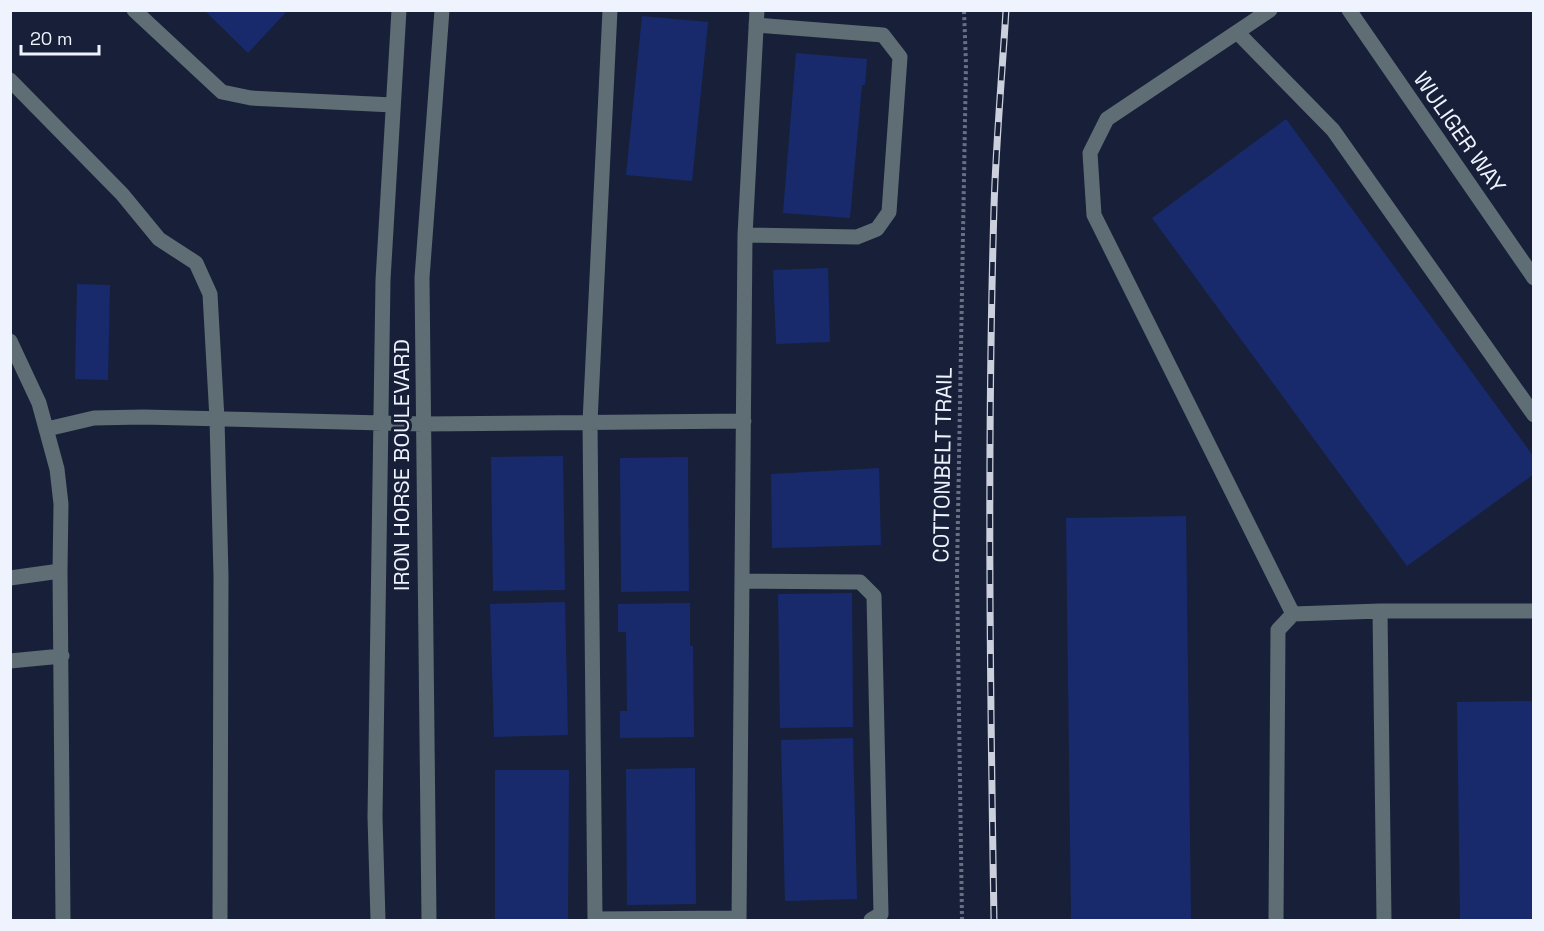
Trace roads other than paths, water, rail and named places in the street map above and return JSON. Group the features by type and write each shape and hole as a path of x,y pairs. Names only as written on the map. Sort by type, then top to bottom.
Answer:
{"street":[{"path":"134,10 222,92 251,98 393,105"},
{"name":"IRON HORSE BOULEVARD","path":"378,921 375,817 383,280 399,10"},
{"name":"IRON HORSE BOULEVARD","path":"429,921 422,278 442,10"},
{"path":"609,10 590,422 595,920 739,920 745,235 757,18 883,35 900,57 889,212 877,229 857,237 745,235"},
{"path":"1270,10 1107,119 1090,153 1094,215 1293,614"},
{"name":"WULIGER WAY","path":"1349,10 1533,278"},
{"path":"1238,33 1333,130 1533,415"},
{"path":"10,80 122,194 159,239 196,263 210,294 217,418 221,576 220,921"},
{"path":"10,341 39,403 57,469 61,504 63,921"},
{"path":"47,429 94,418 217,418 423,424 744,421"},
{"path":"10,578 60,572"},
{"path":"743,580 860,582 874,596 881,914 871,921"},
{"path":"1380,610 1384,921"},
{"path":"1276,921 1278,630 1293,614 1380,610 1533,611"},
{"path":"10,661 62,656"}],"railway":[{"path":"994,920 990,653 990,385 995,182 1006,10"}]}
